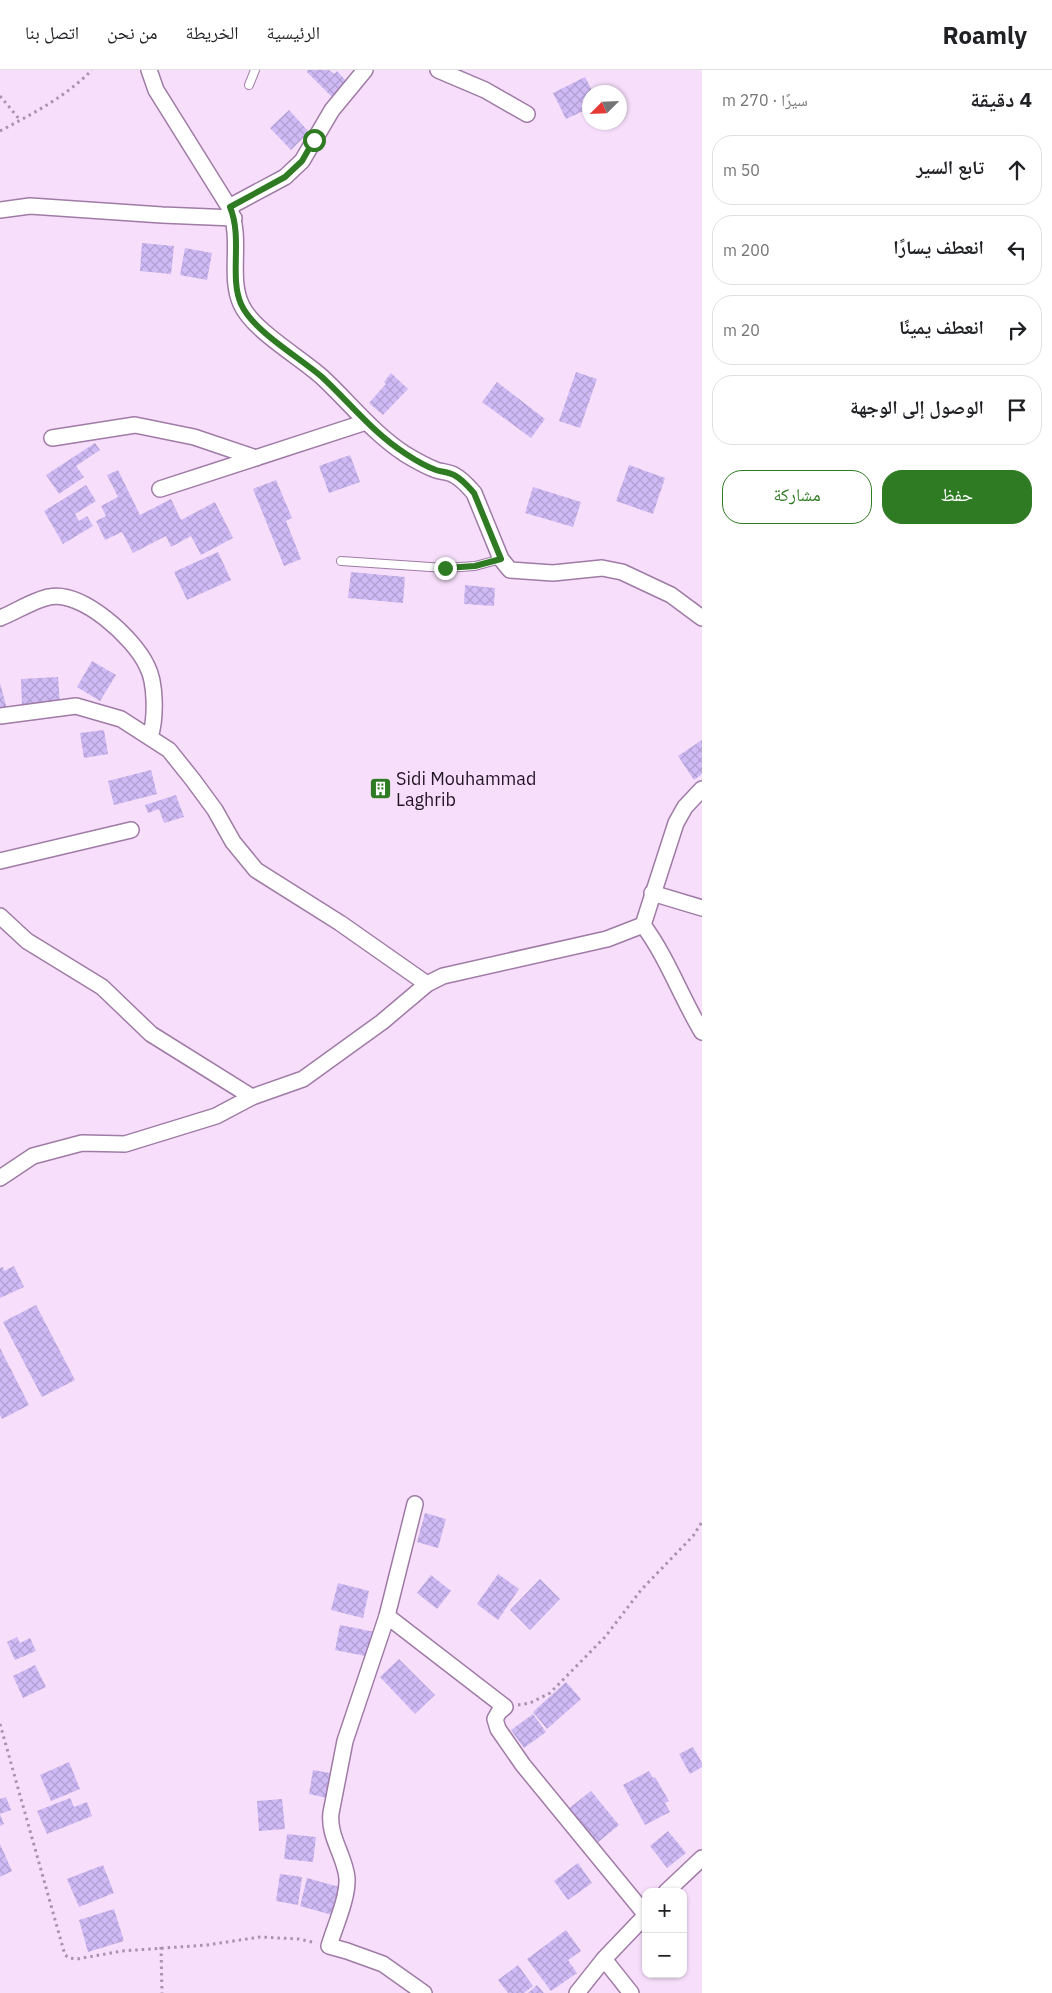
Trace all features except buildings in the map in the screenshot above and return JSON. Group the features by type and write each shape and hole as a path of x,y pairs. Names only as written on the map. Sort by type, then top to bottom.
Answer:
{"street":[{"path":"149,70 156,90 232,212 236,233 237,288 240,303 256,324 322,377 366,422 405,454 437,470 453,474 466,484 474,493 501,559 508,568 514,571 553,573 602,568 622,572 671,595 702,618"},
{"path":"0,210 30,206 162,215 232,212 285,177 302,161 332,110 365,70"},
{"path":"438,70 484,90 527,114"},
{"path":"160,489 366,422"},
{"path":"52,438 135,425 194,437 256,458"},
{"path":"0,618 49,597 63,597 84,603 116,628 134,644 148,667 154,700 150,737"},
{"path":"0,716 76,706 121,719 150,737 169,750 193,780 215,810 234,842 256,870 340,923 427,984"},
{"path":"643,925 676,822 702,788"},
{"path":"0,861 131,830"},
{"path":"652,894 702,908"},
{"path":"0,916 27,941 102,987 151,1034 252,1097"},
{"path":"0,1178 33,1156 82,1143 125,1144 216,1116 252,1097 303,1079 382,1022 427,984 443,976 607,938 643,925"},
{"path":"643,925 656,943 686,1005 702,1032"},
{"path":"415,1504 387,1616 346,1741 331,1814 330,1822 344,1864 347,1889 329,1946 383,1964 424,1993"},
{"path":"387,1616 505,1707 495,1719 498,1729 523,1765 642,1910"},
{"path":"670,1888 702,1858"},
{"path":"577,1993 604,1959 642,1919"},
{"path":"604,1959 631,1993"}],"lane":[{"path":"249,85 255,70"},
{"path":"341,561 445,568 475,566 501,559"}],"path":[{"path":"0,131 62,97 92,70"},
{"path":"0,96 20,120"},
{"path":"505,1707 530,1703 550,1693 604,1637 641,1590 693,1536 702,1522"},
{"path":"0,1724 65,1955 68,1958 77,1959 122,1951 161,1947 207,1945 260,1936 299,1939 329,1946"},
{"path":"161,1947 162,1993"}],"place":[{"name":"Sidi Mouhammad Laghrib","path":"380,788"}],"route":[{"path":"314,140 302,161 285,177 230,207 236,233 236,280 240,303 256,324 322,377 366,422 405,454 422,464 453,474 474,493 501,559 475,566 445,568"}]}
